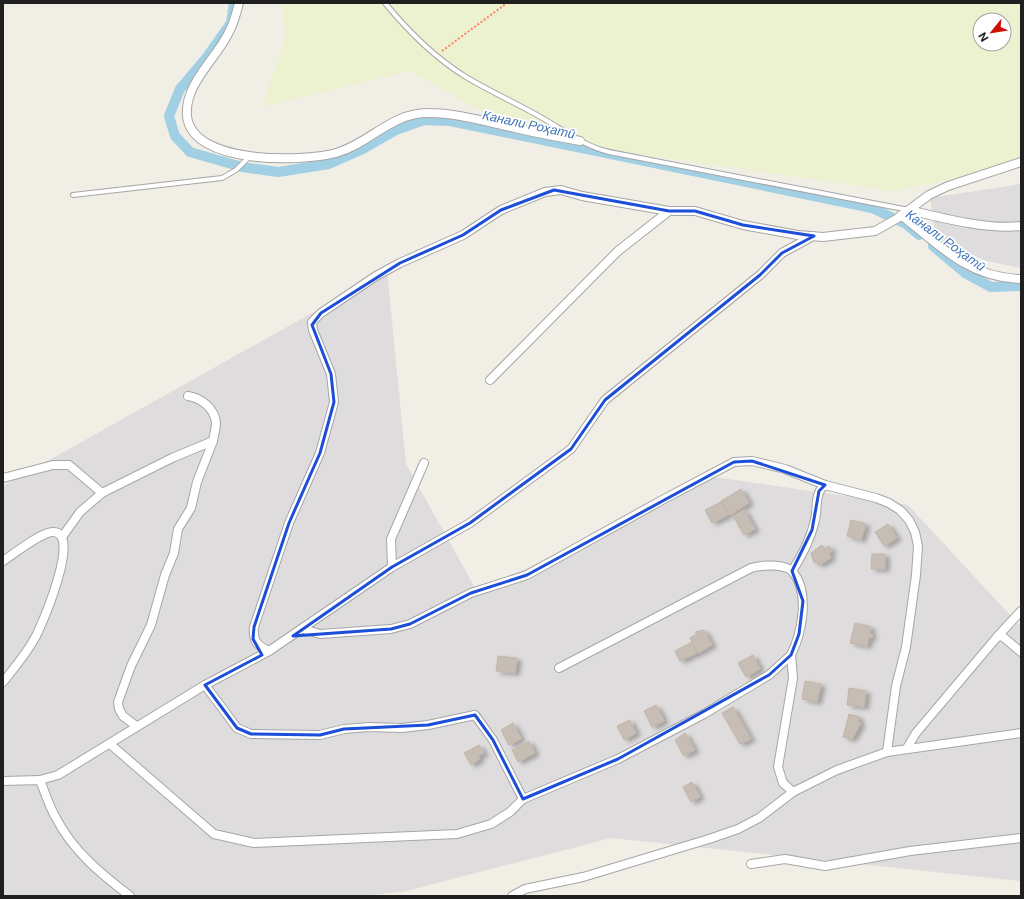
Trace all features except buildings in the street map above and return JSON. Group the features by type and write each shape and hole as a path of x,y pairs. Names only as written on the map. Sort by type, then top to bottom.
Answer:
{"street":[{"path":"239,3 228,35 193,88 188,100 187,117 197,134 209,144 230,152 262,158 302,158 331,154 350,147 400,118 428,113 485,121 580,141"},
{"path":"269,651 257,646 254,639 254,627 288,523 320,453 334,402 331,374 312,326 315,318 338,301 400,263 464,236 501,210 545,192 561,190 582,196 669,211 695,211 743,225 798,235 814,236 863,233 875,231 910,210 929,195 948,186 1021,162"},
{"path":"910,210 955,220 1001,226 1021,226"},
{"path":"490,380 600,271 618,251 669,211"},
{"path":"897,218 969,267 990,275 1021,279"},
{"path":"3,781 40,780 58,775 205,685 269,651 392,567 470,522 571,449 605,400 760,275 782,253 814,236"},
{"path":"136,726 123,716 119,710 118,702 131,666 151,625 165,575 174,553 178,529 191,508 197,482 213,441 216,422 209,407 196,397 188,396"},
{"path":"62,536 80,512 102,493 172,458 213,441"},
{"path":"303,629 320,634 391,629 410,624 471,593 527,574 664,498 734,462 752,461 785,469 825,485 876,498 889,503 900,510 909,520 915,532 918,546 916,575 906,647 896,686 887,752"},
{"path":"392,567 391,539 424,463"},
{"path":"3,478 53,465 69,465 102,493"},
{"path":"792,571 799,561 812,530 819,491 825,485"},
{"path":"3,561 46,534 58,533 62,536 64,554 56,584 37,634 3,682"},
{"path":"110,744 214,834 254,843 457,834 491,824 510,812 523,799 618,759 697,717 770,675 791,655 799,634 803,601 792,571 785,567 763,565 751,568 559,668"},
{"path":"907,748 916,732 1021,610"},
{"path":"997,637 1002,636 1021,652"},
{"path":"791,655 793,678 778,767 783,783 793,792"},
{"path":"205,685 237,728 251,734 320,735 344,729 369,727 402,728 428,725 475,714 493,740 523,799"},
{"path":"512,896 525,889 583,877 709,840 738,829 759,818 793,792 837,770 887,752 1021,733"},
{"path":"40,780 56,818 75,846 99,872 130,896"},
{"path":"751,864 785,860 825,866 910,850 1021,838"}],"lane":[{"path":"385,3 412,33 437,56 465,76 544,118 589,146 609,152 910,210"},
{"path":"73,195 222,178 236,170 249,156"}],"path":[{"path":"437,56 507,3"}],"highlighted area":[{"path":"554,190 669,211 695,211 743,225 814,236 782,253 760,275 605,400 571,449 470,523 392,567 293,636 391,629 410,624 471,593 527,575 734,462 752,461 825,485 819,491 812,530 792,571 803,601 799,634 791,655 769,675 618,759 523,799 493,740 475,715 428,725 344,729 320,735 251,734 237,728 205,685 262,655 253,639 254,627 289,523 320,453 334,402 331,374 312,325 321,313 400,263 463,235 501,210"}],"shaded area":[{"path":"1021,184 1021,268 987,261 936,239 930,198"},
{"path":"387,271 406,464 478,593 707,476 908,505 1021,627 1021,881 611,838 406,891 366,896 3,896 3,486"}],"green space":[{"path":"282,3 1021,3 1021,166 893,191 528,138 410,71 262,107 286,37"}],"waterway":[{"name":"Канали Роҳатӣ","path":"234,3 231,23 207,57 180,89 169,116 175,136 190,152 242,167 278,172 329,164 363,149 396,130 424,120 450,121 872,208 906,224 919,235"},
{"name":"Канали Роҳатӣ","path":"933,246 965,273 991,287 1021,286"}]}
